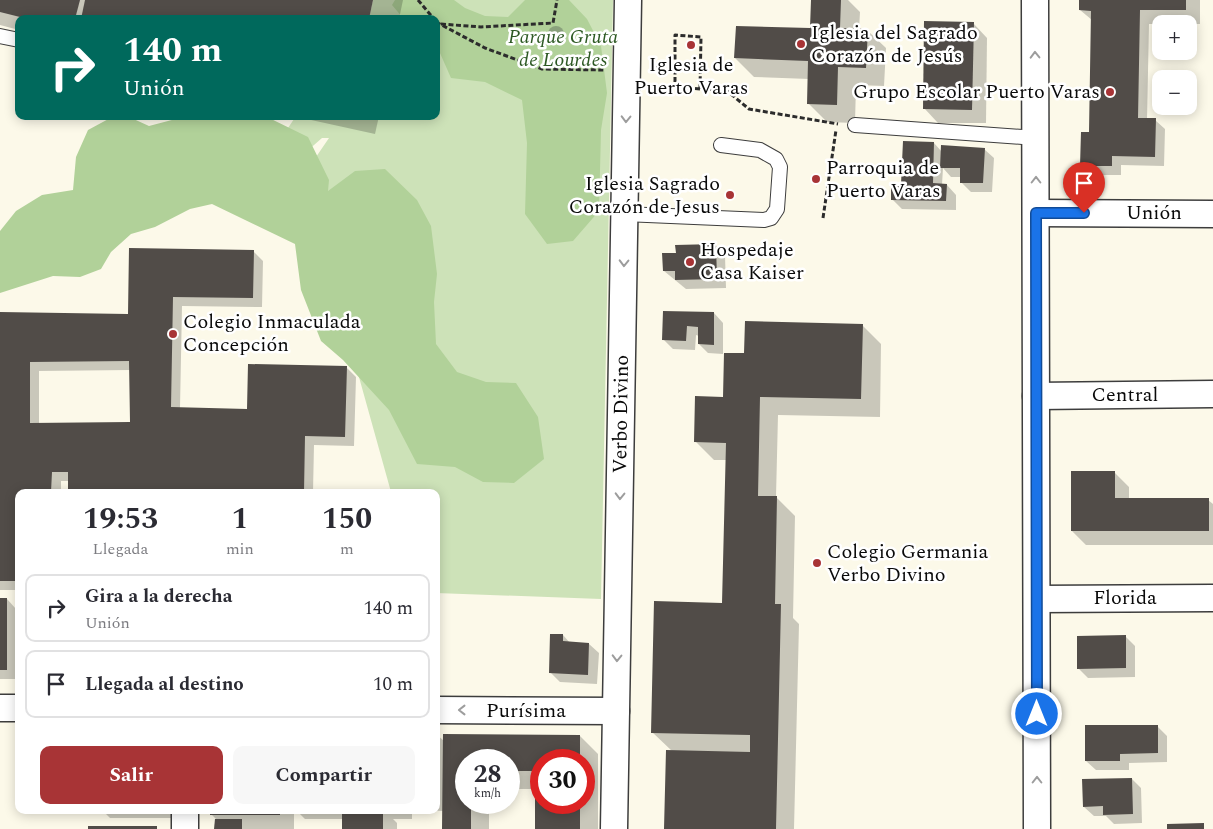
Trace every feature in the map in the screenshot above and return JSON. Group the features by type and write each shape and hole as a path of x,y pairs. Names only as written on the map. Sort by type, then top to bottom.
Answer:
{"street":[{"name":"Verbo Divino","path":"614,829 628,0"},
{"path":"1035,0 1037,829"},
{"name":"Unión","path":"1036,213 1213,214"},
{"name":"Central","path":"1036,396 1213,394"},
{"name":"Florida","path":"1037,598 1213,598"},
{"path":"0,708 15,708"},
{"name":"Purísima","path":"440,710 616,712"},
{"path":"185,814 185,829"}],"lane":[{"path":"0,36 15,39"},
{"path":"856,125 1036,138"},
{"path":"624,214 764,220 771,218 777,209 780,167 776,159 760,150 721,145"}],"path":[{"path":"418,0 431,15"},
{"path":"440,22 481,27 553,22 557,0"},
{"path":"440,23 484,48 542,69 627,70"},
{"path":"700,89 701,37 675,35 674,88 700,89 726,90 749,109 837,124 856,125"},
{"path":"823,218 837,124"}],"green space":[{"name":"Parque Gruta de Lourdes","path":"373,0 613,0 601,599 440,593 440,489 390,489 303,176 329,138 322,138 306,152 288,128 293,120 440,120 440,15 370,15"},
{"name":"Parque Gruta de Lourdes","path":"395,0 454,0 465,8 485,16 508,17 525,0 569,0 587,19 601,46 607,93 601,130 599,211 573,241 547,244 525,214 527,143 522,100 485,82 451,78 440,53 440,15 400,15 392,5"},
{"path":"107,120 136,120 149,126 172,120 273,120 308,137 329,180 328,191 355,171 385,169 417,200 431,226 437,274 434,302 436,344 457,372 486,382 516,383 538,417 544,459 514,483 483,482 455,467 417,464 389,410 343,360 321,341 301,290 295,244 212,204 190,209 155,227 131,234 111,252 101,269 80,277 53,276 0,293 0,231 16,211 42,195 73,190 76,157 88,130"}],"building":[{"path":"0,0 80,0 76,15 15,16 0,12"},
{"path":"85,0 373,0 370,15 82,15"},
{"name":"Iglesia del Sagrado Corazón de Jesús","path":"811,0 841,0 840,28 868,29 866,68 838,67 837,105 807,104 808,61 734,58 736,26 810,28"},
{"path":"1079,0 1186,0 1186,10 1140,10 1138,118 1156,118 1155,157 1112,156 1112,166 1080,166 1081,132 1089,132 1091,11 1079,10"},
{"path":"924,21 974,22 972,110 923,109"},
{"path":"903,141 934,142 933,183 947,184 946,201 891,200 891,184 901,184"},
{"path":"941,145 985,148 983,183 960,183 960,168 940,168"},
{"path":"716,244 717,279 675,280 675,271 663,271 662,253 676,253 675,245"},
{"path":"129,248 254,250 253,298 173,297 171,407 247,409 248,364 347,366 345,437 305,436 304,489 68,489 68,472 52,472 51,489 15,489 15,581 0,581 0,312 128,314","holes":["129,361 130,422 30,423 30,362"]},
{"path":"663,311 714,312 714,345 698,344 698,327 687,326 686,341 662,340"},
{"path":"745,321 863,324 861,399 760,397 758,496 777,496 775,604 781,604 776,829 664,829 666,750 750,752 750,735 651,733 654,601 722,603 726,443 694,442 695,396 723,397 724,353 744,353"},
{"path":"1071,471 1115,471 1115,498 1209,498 1209,531 1071,531"},
{"path":"0,598 7,598 7,670 0,670"},
{"path":"550,634 563,634 563,641 589,643 588,675 549,673"},
{"path":"1126,635 1126,668 1077,669 1077,636"},
{"path":"1085,725 1158,725 1158,753 1120,754 1120,761 1085,761"},
{"path":"443,734 580,735 580,749 530,749 530,771 520,771 520,749 455,749 455,814 471,814 471,829 442,829"},
{"path":"1132,778 1133,814 1103,815 1103,806 1083,807 1082,779"},
{"path":"210,814 280,814 280,815"},
{"path":"342,814 383,814 383,829 342,829"},
{"path":"535,814 580,814 580,829 535,829"},
{"path":"215,819 242,819 242,829 214,829"},
{"path":"1204,823 1204,829 1167,829 1167,824"},
{"path":"88,826 157,826 157,829 88,829"}],"place":[{"name":"Iglesia del Sagrado Corazón de Jesús","path":"801,44"},
{"name":"Iglesia de Puerto Varas","path":"691,45"},
{"name":"Grupo Escolar Puerto Varas","path":"1110,92"},
{"name":"Parroquia de Puerto Varas","path":"816,179"},
{"name":"Iglesia Sagrado Corazón de Jesus","path":"730,195"},
{"name":"Hospedaje Casa Kaiser","path":"690,262"},
{"name":"Colegio Inmaculada Concepción","path":"173,334"},
{"name":"Colegio Germania Verbo Divino","path":"817,563"}],"route":[{"path":"1037,714 1036,213 1084,213"}]}
